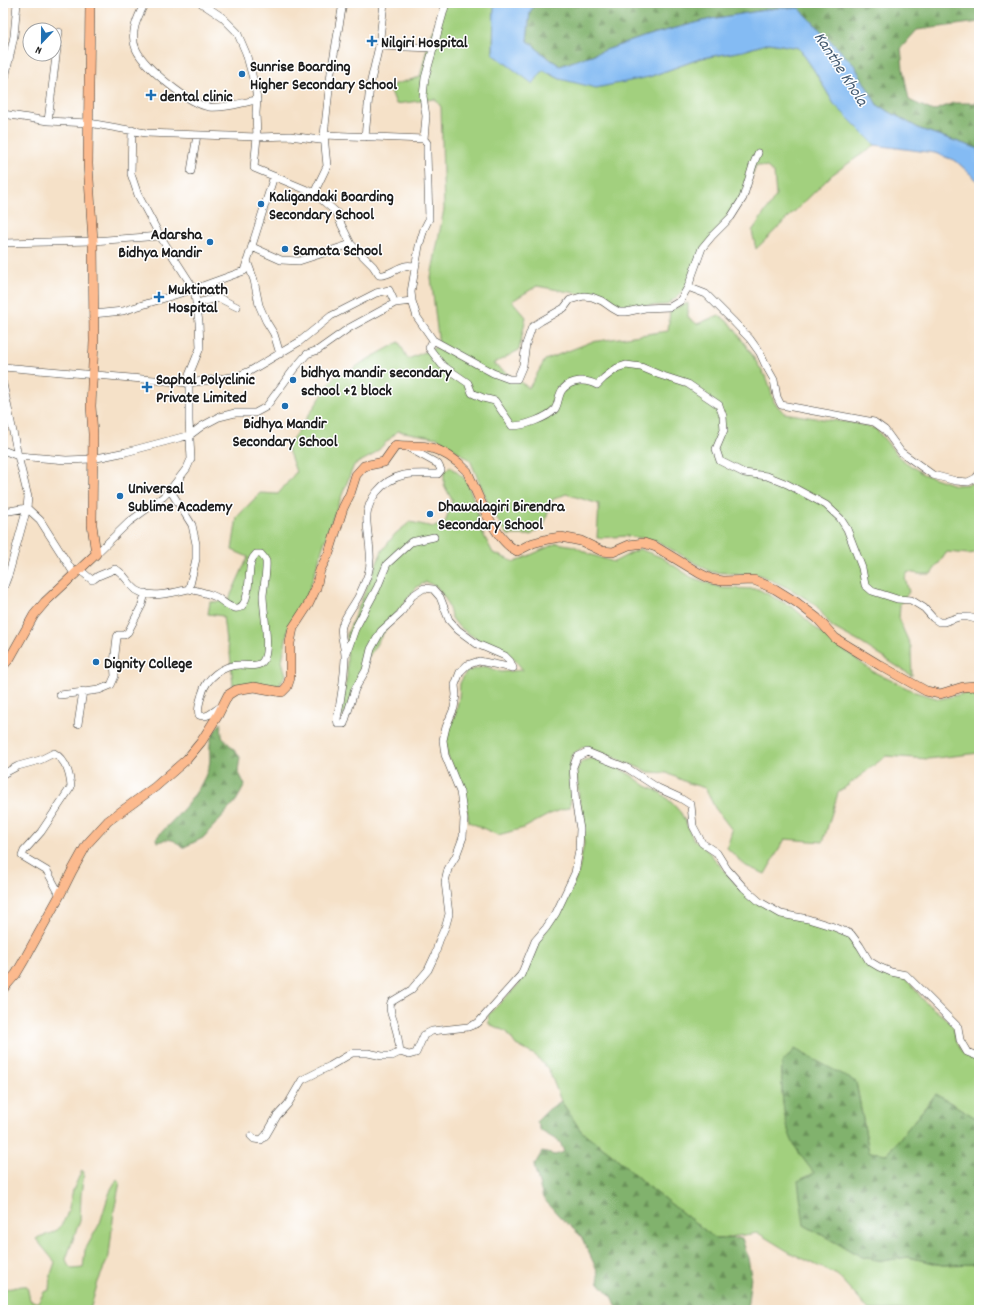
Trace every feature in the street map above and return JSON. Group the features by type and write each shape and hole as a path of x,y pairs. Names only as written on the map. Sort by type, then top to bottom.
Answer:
{"main road":[{"path":"3,666 10,658 34,615 45,602 96,554 92,525 93,434 91,406 94,341 93,241 88,164 90,3"},
{"path":"3,989 16,974 87,844 108,821 155,787 187,759 218,715 228,695 236,690 254,687 282,692 287,687 290,678 290,643 293,628 308,605 313,594 320,570 329,553 343,508 350,494 356,475 364,466 384,462 396,445 406,447 426,447 438,450 454,459 461,465 467,471 497,532 510,548 517,551 533,543 561,537 581,541 602,551 613,552 629,545 644,543 656,547 698,574 711,579 723,582 754,580 775,589 796,602 817,618 835,638 926,691 940,694 963,687 975,686 979,689"}],"street":[{"path":"3,86 14,36 17,3"},
{"path":"145,3 137,19 134,40 136,49 144,60 173,88 199,104 210,107 239,104 257,100"},
{"path":"201,3 222,17 237,32 246,53 255,86 257,100 257,137 254,168 314,193 337,213 351,244 373,266 379,275 383,276 391,271 405,266 415,266"},
{"path":"314,193 327,166 324,134 331,72 343,3"},
{"path":"365,137 370,85 379,46 384,3"},
{"path":"446,3 424,90 426,116 424,139 427,148 429,219 424,229 415,266 411,292 412,301 417,317 433,340 493,373 509,379 517,379 523,365 526,344 532,327 564,308 570,300 584,296 592,297 602,301 619,312 670,306 680,301 688,288 702,248 731,217 743,198 758,153"},
{"path":"379,46 434,48"},
{"path":"48,121 55,62"},
{"path":"3,114 48,121 89,124 146,133 257,137 290,136 320,140 324,134"},
{"path":"96,554 129,522 163,497 170,490 187,468 191,458 189,375 200,348 194,289 160,236 138,195 131,174 132,130"},
{"path":"324,134 424,139"},
{"path":"191,171 197,135"},
{"path":"93,314 123,311 194,289 244,271 274,176"},
{"path":"3,243 93,241 160,236"},
{"path":"252,247 281,260 299,261 351,244"},
{"path":"247,261 254,280 259,305 274,334 280,354"},
{"path":"688,288 706,294 750,339 760,353 774,380 777,397 782,405 874,422 885,430 901,452 933,475 956,481 968,482 976,478 979,474"},
{"path":"3,367 189,383 238,376 250,371 299,342 331,316 376,293 389,290 395,303"},
{"path":"196,303 219,298 237,307"},
{"path":"3,450 18,456 66,460 92,459 190,436 202,426 220,417 235,413 255,413 266,407 294,369 308,354 318,350 355,325 395,303 412,301"},
{"path":"433,340 429,348 442,365 468,383 472,393 495,401 512,426 518,426 543,417 551,412 556,408 563,389 571,383 581,380 590,381 597,385 618,368 626,365 641,366 660,375 688,384 719,405 723,416 724,430 716,449 720,461 744,473 767,476 787,484 826,505 840,518 847,530 862,568 865,585 872,590 897,600 911,600 924,608 939,622 944,622 959,617 968,617 979,620"},
{"path":"299,342 308,354"},
{"path":"3,384 28,497 4,586"},
{"path":"346,658 342,636 342,626 358,598 368,574 370,550 367,511 373,496 390,480 406,474 438,474 441,470 438,464 406,447"},
{"path":"170,490 192,525 196,544 196,558 189,589"},
{"path":"3,512 26,508"},
{"path":"26,508 40,520 77,572 94,580 98,576 115,569 120,571 133,588 154,595 189,589 217,597 224,604 231,607 240,608 244,604 247,592 251,562 256,554 261,554 266,560 263,597 266,649 264,660 261,664 230,667 220,671 211,678 204,687 198,710 199,715 202,717 207,716 222,706"},
{"path":"400,1052 399,1038 389,1007 391,1002 411,990 428,970 435,955 449,914 445,882 448,869 456,856 463,837 464,819 460,792 445,755 443,740 446,727 454,708 456,695 455,685 460,672 467,665 479,662 512,668 510,661 505,656 477,644 458,630 449,620 440,597 432,589 424,588 412,596 400,614 381,631 371,649 366,670 355,690 344,724 338,724 337,719 346,658 354,629 377,588 387,564 411,542 434,537"},
{"path":"60,695 99,690 110,685 115,676 114,663 118,635 124,635 128,632 142,605 145,593"},
{"path":"78,724 83,692"},
{"path":"251,1136 254,1139 261,1140 266,1135 288,1104 302,1080 352,1053 392,1056 400,1052 409,1055 416,1053 424,1035 432,1031 468,1027 478,1023 521,976 535,941 556,913 575,873 579,850 580,829 576,806 573,767 577,757 587,752 627,768 658,788 691,805 693,826 702,843 717,852 727,869 744,888 760,902 781,914 808,919 851,934 870,961 879,968 906,975 958,1028 960,1040 967,1052 979,1056"},
{"path":"4,772 18,766 40,760 54,753 60,756 66,765 71,779 71,787 41,832 24,851 22,856 47,871 60,895"}],"green space":[{"path":"444,3 494,3 493,54 533,83 542,70 560,79 649,77 702,58 743,51 769,43 799,48 834,104 875,145 833,174 756,249 752,231 776,196 774,173 767,167 756,165 746,192 703,249 693,281 677,297 666,305 621,307 602,298 537,286 512,301 526,317 519,350 493,364 529,388 545,360 591,342 668,331 670,310 688,303 688,317 697,324 719,315 731,324 768,381 774,402 784,413 854,423 876,429 900,458 923,474 955,485 969,484 979,480 979,552 969,554 947,552 931,574 908,572 905,578 909,592 900,604 899,620 911,647 912,676 861,643 832,627 815,604 790,589 760,575 711,572 655,540 627,536 597,538 599,504 566,494 552,500 544,525 531,535 508,535 492,512 470,460 438,438 398,431 373,455 354,465 330,525 306,600 289,624 282,661 286,675 276,689 259,683 233,685 230,653 226,641 223,616 208,614 210,602 228,601 248,557 232,550 237,517 260,493 278,494 296,472 287,447 335,376 350,371 399,342 408,359 439,346 431,277 444,209 441,107 435,99 396,104 389,86 420,77 428,44"},
{"path":"535,3 979,3 979,22 917,30 901,48 903,69 909,100 933,111 953,103 979,103 979,149 920,129 877,105 854,65 799,8 777,8 711,19 649,35 560,66 544,55 527,40 530,12"},
{"path":"450,466 466,480 475,503 482,532 493,553 515,562 557,543 574,546 589,554 614,562 639,549 661,557 691,577 722,588 758,589 794,608 819,631 872,671 915,692 940,699 970,692 979,698 979,753 928,759 886,756 838,793 823,842 785,839 765,874 746,866 727,848 732,830 715,808 705,788 688,783 667,773 649,772 600,752 583,747 571,756 569,774 571,794 570,807 550,814 524,828 498,835 469,822 465,799 447,755 446,743 448,730 455,716 460,683 466,672 485,666 501,672 523,670 514,659 475,638 458,626 452,618 446,600 437,587 426,582 417,587 394,616 366,661 345,713 341,719 340,714 347,676 347,634 382,551 395,534 410,522 434,527 445,523 452,500 444,485 444,472"},
{"path":"221,723 222,736 240,757 238,771 245,785 236,801 203,838 182,848 173,840 157,842 156,838 187,805 200,787 210,764 210,742 215,730"},
{"path":"592,758 613,765 631,775 646,786 661,793 681,813 694,840 707,850 734,882 750,897 798,919 837,931 851,938 870,967 882,975 907,980 926,1003 953,1026 956,1040 962,1052 974,1059 979,1058 979,1120 936,1094 887,1154 869,1152 856,1082 782,1063 782,1094 787,1125 791,1135 797,1149 814,1173 804,1225 862,1257 883,1261 908,1257 942,1265 979,1264 979,1310 869,1310 837,1275 789,1252 758,1233 716,1239 644,1183 612,1154 581,1131 561,1101 549,1070 535,1055 516,1045 507,1032 489,1024 488,1015 519,984 538,943 571,890 579,870 584,843 576,770 582,761"},
{"path":"795,1049 856,1082 869,1152 887,1154 936,1094 979,1120 979,1264 942,1265 908,1257 883,1261 862,1257 804,1225 798,1181 814,1173 794,1145 787,1125 782,1094 782,1063"},
{"path":"561,1101 581,1131 612,1154 644,1183 716,1239 742,1238 748,1258 751,1276 747,1310 618,1310 613,1298 599,1283 597,1270 581,1236 560,1217 543,1198 534,1166 542,1152 555,1155 564,1152 560,1142 541,1131 537,1121 548,1110"},
{"path":"82,1170 84,1172 80,1220 66,1259 68,1265 72,1269 83,1268 85,1250 100,1223 111,1189 117,1179 120,1182 114,1211 109,1256 98,1282 90,1310 3,1310 3,1288 27,1286 30,1300 38,1303 44,1292 50,1290 51,1274 55,1262 36,1239 53,1232 64,1222 73,1190"}],"water":[{"name":"Kanthe Khola","path":"494,3 535,3 530,12 527,40 544,55 560,66 649,35 711,19 777,8 799,8 854,65 877,105 920,129 979,149 979,182 956,161 935,153 875,145 834,104 799,48 769,43 743,51 702,58 649,77 596,88 560,79 543,70 533,84 493,54"}],"place":[{"name":"Nilgiri Hospital","path":"372,41"},
{"name":"Sunrise Boarding Higher Secondary School","path":"242,74"},
{"name":"dental clinic","path":"151,95"},
{"name":"Kaligandaki Boarding Secondary School","path":"261,204"},
{"name":"Adarsha Bidhya Mandir","path":"210,242"},
{"name":"Samata School","path":"285,249"},
{"name":"Muktinath Hospital","path":"159,297"},
{"name":"bidhya mandir secondary school +2 block","path":"293,380"},
{"name":"Saphal Polyclinic Private Limited","path":"147,387"},
{"name":"Bidhya Mandir Secondary School","path":"285,406"},
{"name":"Universal Sublime Academy","path":"120,496"},
{"name":"Dhawalagiri Birendra Secondary School","path":"430,514"},
{"name":"Dignity College","path":"96,662"}]}
